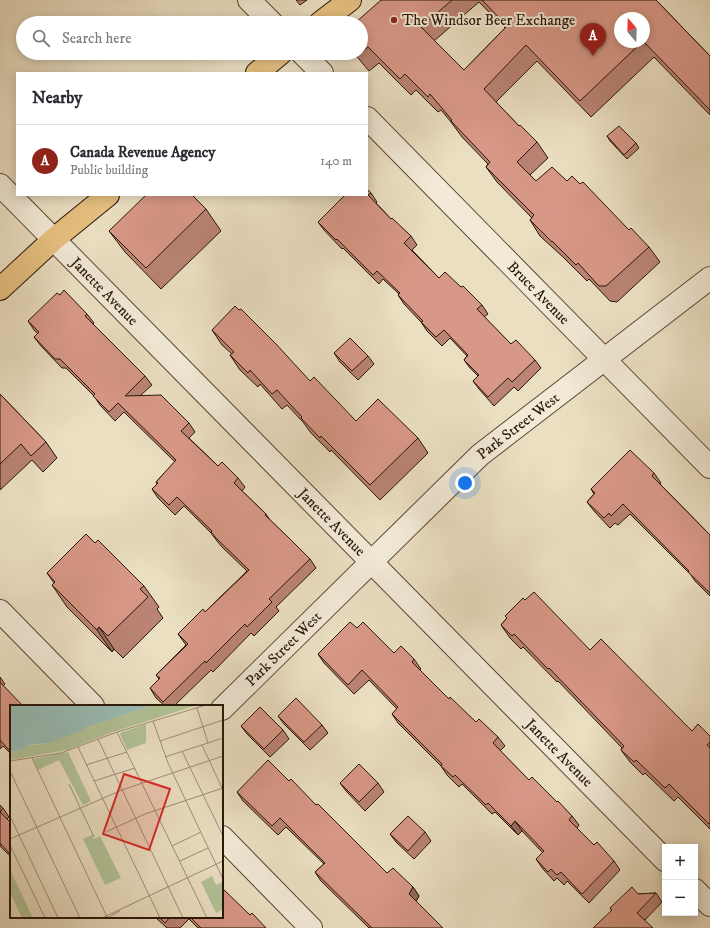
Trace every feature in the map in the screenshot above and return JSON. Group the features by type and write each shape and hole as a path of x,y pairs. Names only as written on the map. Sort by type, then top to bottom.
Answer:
{"main road":[{"path":"329,16 350,0"},
{"path":"258,72 273,60"},
{"path":"0,289 54,239 107,196"}],"street":[{"path":"249,0 265,16"},
{"path":"309,60 321,72"},
{"name":"Bruce Avenue","path":"368,119 710,467"},
{"name":"Janette Avenue","path":"0,184 662,857"},
{"name":"Park Street West","path":"223,708 480,455 710,278"},
{"path":"0,611 92,705"},
{"path":"223,838 312,928"},
{"path":"698,893 710,905"}],"building":[{"path":"381,0 452,0 421,27 464,70 507,26 482,0 656,0 710,56 710,110 650,48 650,12 614,12 614,48 636,48 580,101 526,45 484,89 519,126 520,125 537,142 517,162 536,181 552,167 567,181 572,176 580,184 583,182 629,230 631,228 649,247 606,286 599,286 578,263 576,265 530,220 534,215 486,167 490,162 451,121 452,120 430,94 428,97 405,74 400,79 368,47 368,16 363,16"},
{"path":"619,126 636,143 624,155 607,136"},
{"path":"368,195 391,219 392,218 411,236 404,243 439,278 445,272 461,287 463,286 482,305 477,309 511,344 516,340 535,360 512,382 508,378 488,397 473,381 479,375 464,360 468,355 444,330 436,337 398,295 400,293 377,271 373,275 318,222 344,196"},
{"path":"145,196 193,196 206,209 146,268 109,231"},
{"path":"64,290 87,314 85,316 145,376 125,396 161,395 189,423 181,431 218,466 222,462 238,478 234,483 310,559 269,599 272,602 247,627 245,624 206,663 205,661 163,702 150,688 160,678 156,675 188,644 178,634 203,609 205,612 249,570 177,497 169,505 152,489 158,483 156,482 176,460 118,403 109,412 93,396 95,394 60,359 55,359 34,337 39,332 28,321 57,293 60,295"},
{"path":"235,306 239,310 241,309 276,344 310,381 314,377 356,421 378,399 418,438 370,485 321,436 320,438 277,390 272,394 250,370 248,373 230,355 234,352 212,330"},
{"path":"350,338 368,356 352,371 334,353"},
{"path":"0,394 46,442 31,456 21,444 0,464"},
{"path":"630,450 654,473 652,476 710,535 710,593 623,504 611,516 609,513 604,518 587,502 595,493 591,489"},
{"path":"86,534 95,543 98,540 144,586 140,589 148,597 108,636 99,627 97,630 52,585 55,582 47,573"},
{"path":"534,592 590,650 601,639 692,731 698,724 710,736 710,742 707,745 710,748 709,824 669,784 665,788 636,760 634,762 621,750 624,746 549,668 548,669 514,634 512,636 501,625 507,618 505,616 523,598 525,600"},
{"path":"350,622 357,628 363,622 394,653 401,646 414,659 412,662 449,699 450,697 476,722 479,719 498,737 493,743 529,780 532,777 557,802 558,801 572,816 569,820 594,845 597,842 614,861 582,894 561,872 557,875 551,869 548,872 536,859 544,851 515,821 511,826 488,803 486,805 455,775 453,777 441,766 442,764 392,714 398,707 362,670 348,685 318,654"},
{"path":"0,682 22,705 10,705 10,751 0,740"},
{"path":"296,698 322,725 304,742 278,716"},
{"path":"260,707 283,730 264,749 241,726"},
{"path":"268,760 289,781 291,779 316,805 318,804 387,873 393,868 413,887 409,894 443,928 372,928 315,872 325,863 280,818 272,826 237,792"},
{"path":"359,764 378,783 359,802 340,783"},
{"path":"0,805 3,808 0,812"},
{"path":"0,812 10,822 9,853 0,843"},
{"path":"408,816 425,832 408,851 390,834"},
{"path":"632,887 638,894 656,893 637,913 653,928 593,928 612,910 610,908"},
{"path":"223,889 250,915 252,913 266,928 201,928 191,918 223,918"},
{"path":"160,918 169,918 165,923"}],"place":[{"name":"The Windsor Beer Exchange","path":"394,20"},
{"name":"Canada Revenue Agency","path":"593,56"}]}
